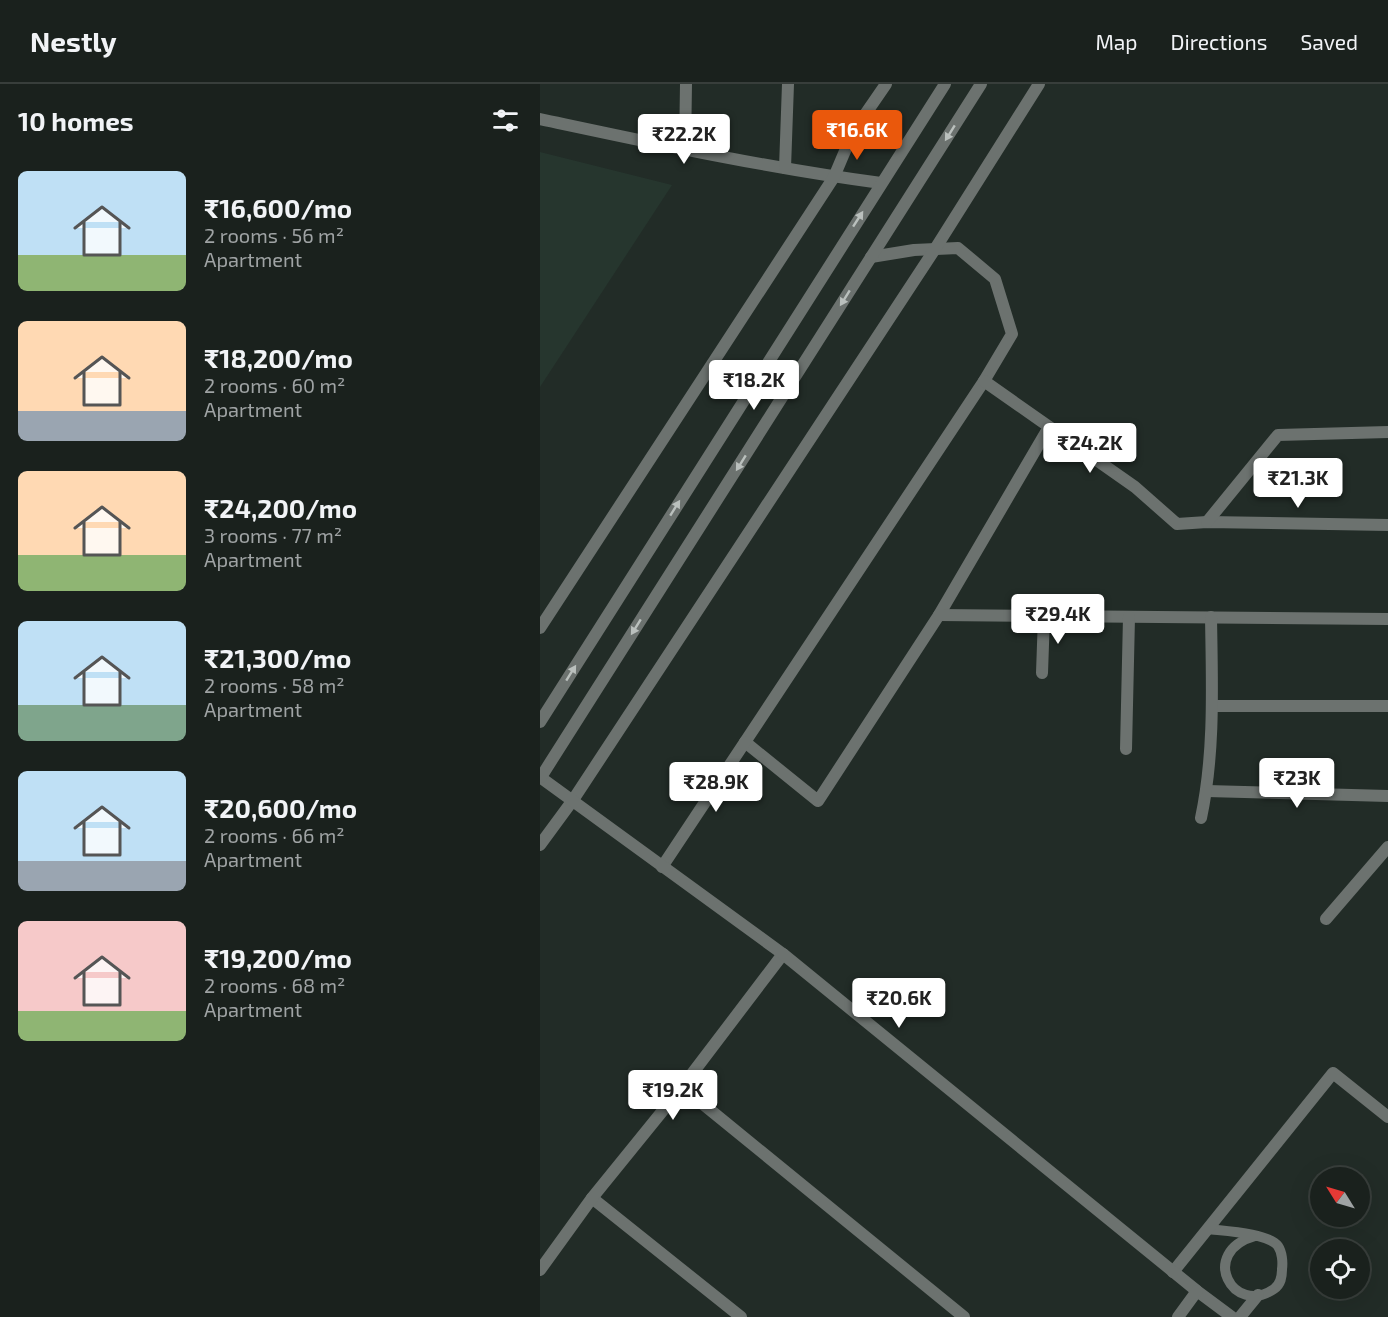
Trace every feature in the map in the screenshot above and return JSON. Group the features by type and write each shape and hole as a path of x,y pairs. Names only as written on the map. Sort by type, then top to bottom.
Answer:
{"street":[{"path":"685,150 686,84"},
{"path":"785,168 788,84"},
{"path":"540,628 834,177 853,132 886,84"},
{"path":"540,722 945,84"},
{"path":"981,84 541,777 783,954 1173,1272 1232,1317"},
{"path":"540,845 573,801 935,249 1039,84"},
{"path":"540,119 685,150 834,177 881,183"},
{"path":"662,867 984,381 1012,334 995,279 957,248 914,250 871,257"},
{"path":"984,381 1135,487 1177,524 1207,522 1388,525"},
{"path":"745,742 818,801 939,615 1049,427"},
{"path":"1207,522 1278,435 1388,432"},
{"path":"939,615 1388,619"},
{"path":"1042,673 1044,616"},
{"path":"1126,749 1129,617"},
{"path":"1201,818 1207,791 1213,706 1211,617"},
{"path":"1213,706 1388,706"},
{"path":"1207,791 1388,796"},
{"path":"1326,919 1388,847"},
{"path":"540,1270 592,1198 783,954"},
{"path":"1173,1272 1333,1073 1388,1117"},
{"path":"681,1087 964,1317"},
{"path":"592,1198 741,1317"},
{"path":"1178,1317 1197,1291"},
{"path":"1240,1317 1258,1295"}],"lane":[{"path":"1208,1229 1255,1236 1270,1239 1279,1247 1283,1261 1282,1278 1277,1287 1269,1292 1249,1297 1239,1293 1228,1282 1225,1273 1227,1255 1233,1246 1255,1236"}],"shaded area":[{"path":"540,152 672,185 540,387"}]}
